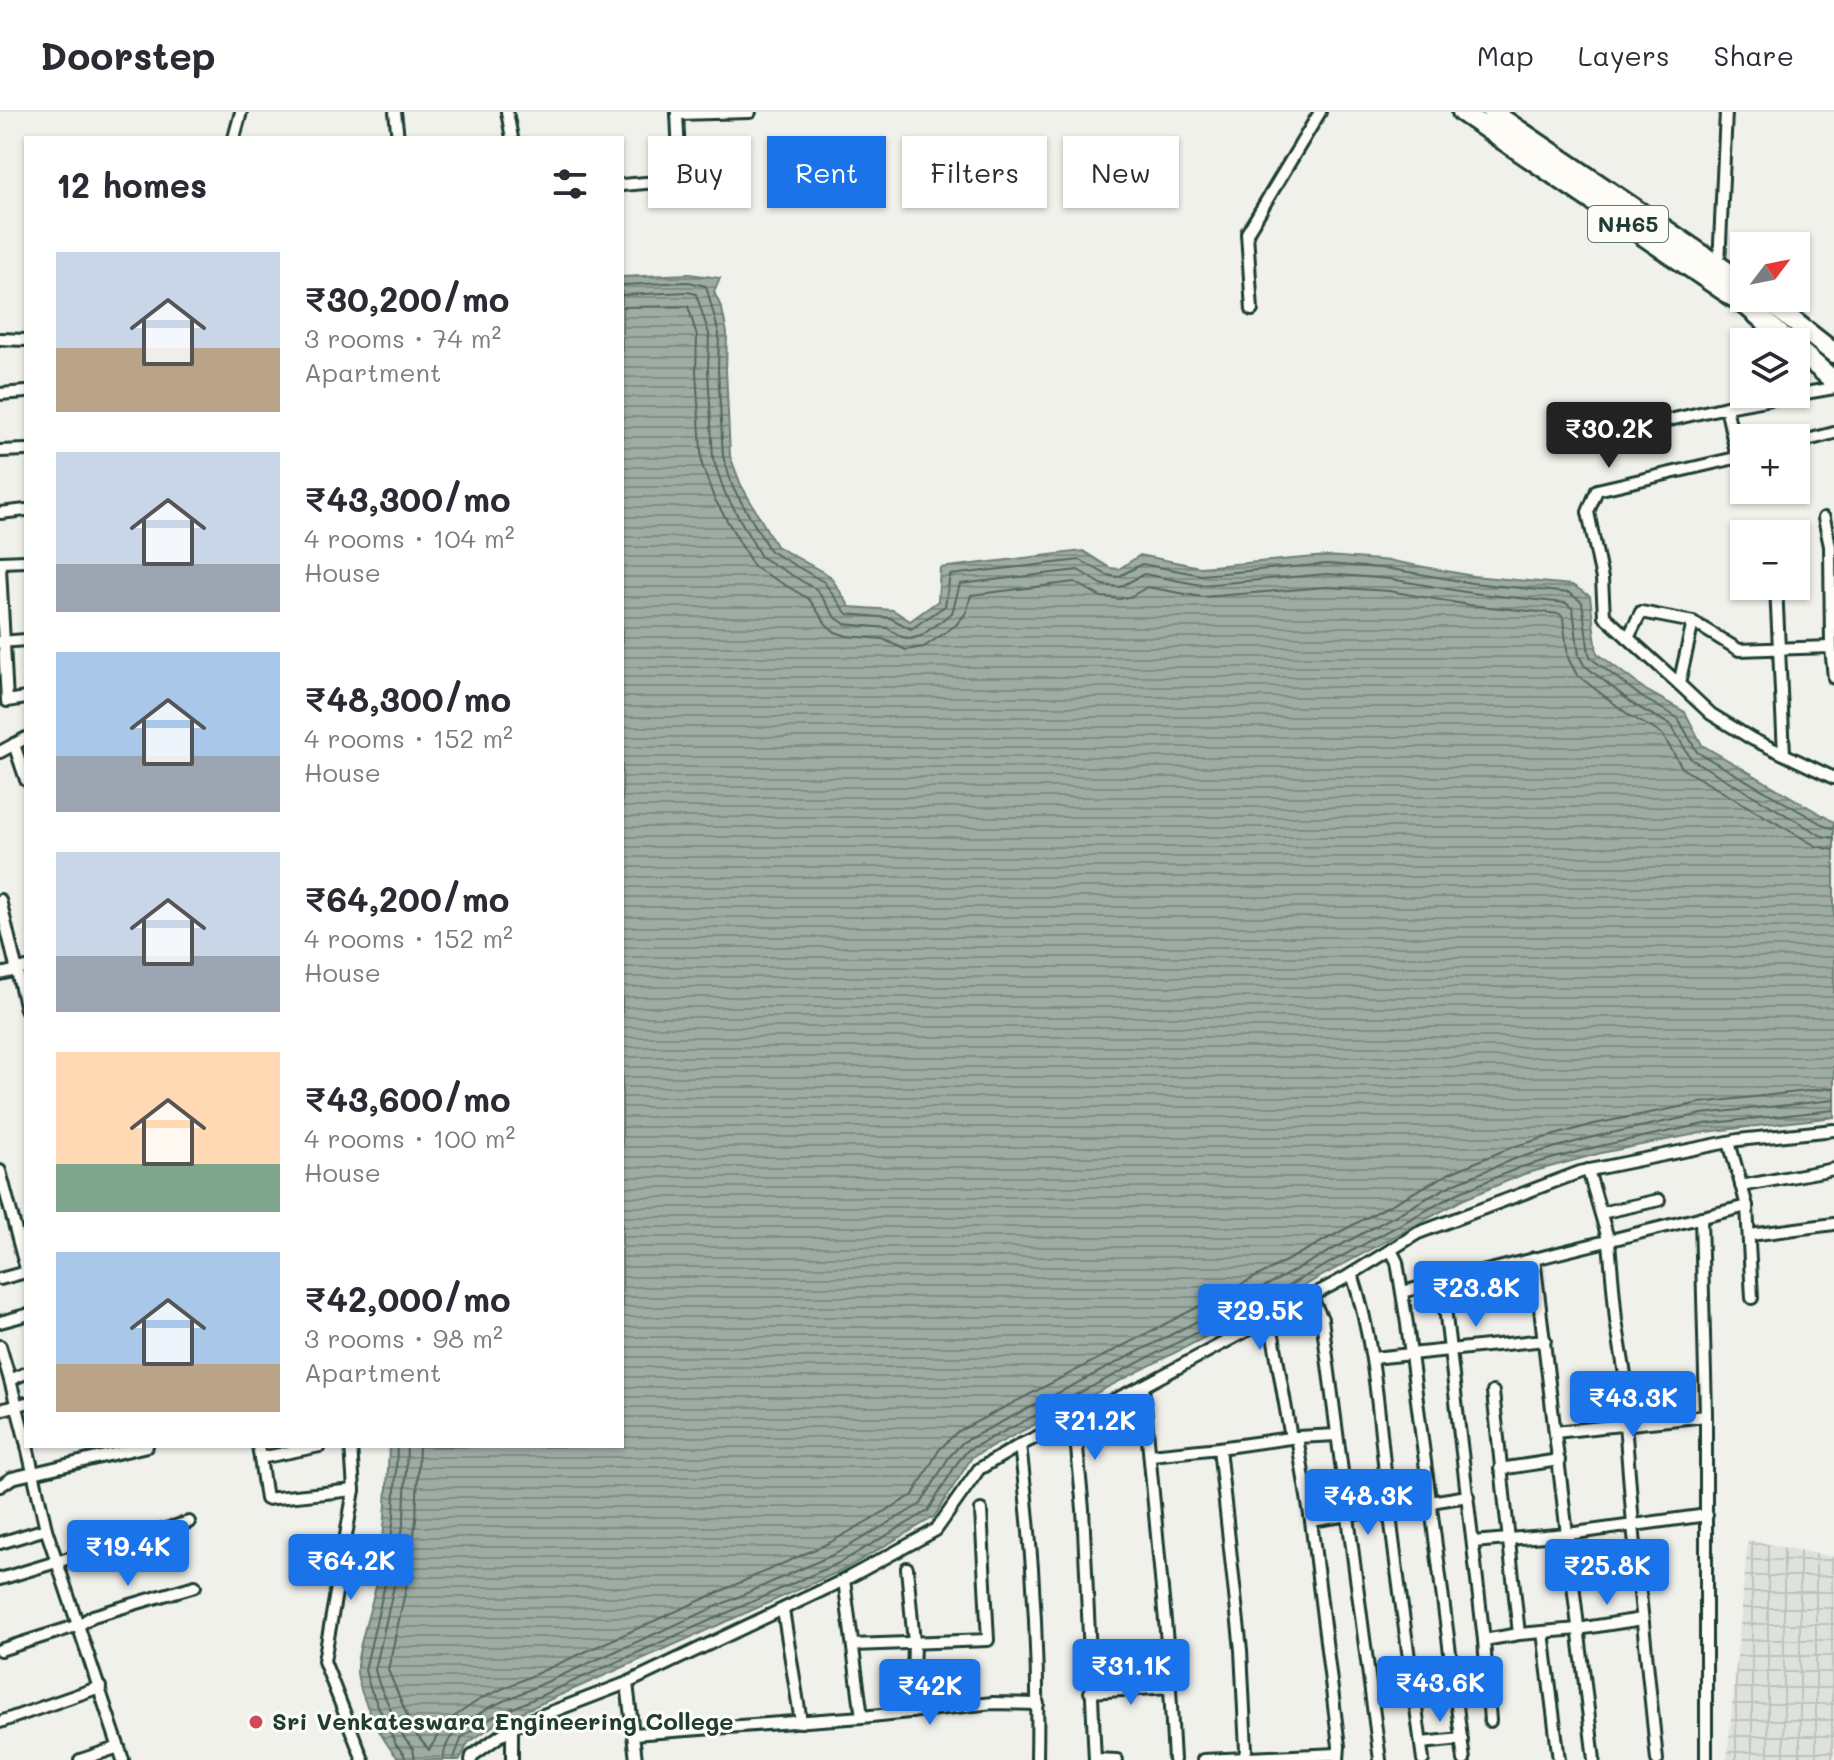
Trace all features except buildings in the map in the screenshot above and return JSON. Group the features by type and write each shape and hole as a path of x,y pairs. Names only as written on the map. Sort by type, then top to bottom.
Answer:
{"highway":[{"name":"NH65","path":"1462,112 1748,307 1773,328"},
{"name":"NH65","path":"1492,112 1730,273"},
{"path":"1782,312 1834,353"},
{"path":"1810,360 1834,381"}],"street":[{"path":"235,136 241,112"},
{"path":"395,112 398,136"},
{"path":"507,112 512,136"},
{"path":"624,185 680,180 677,113 750,112"},
{"path":"1252,310 1247,233 1320,112"},
{"path":"1719,265 1726,112"},
{"path":"0,339 24,340"},
{"path":"1591,438 1726,407 1834,388"},
{"path":"0,394 24,392"},
{"path":"1726,407 1731,424"},
{"path":"1810,439 1834,433"},
{"path":"0,451 24,450"},
{"path":"1730,458 1597,490 1588,512 1602,579 1604,616 1711,714 1752,739 1834,778"},
{"path":"0,513 24,510"},
{"path":"1824,518 1830,546 1834,678"},
{"path":"24,561 0,565 4,701 24,698"},
{"path":"1777,600 1784,754"},
{"path":"1628,638 1641,612 1693,622 1739,650 1831,647"},
{"path":"1679,684 1693,622"},
{"path":"1,642 24,640"},
{"path":"0,752 24,739"},
{"path":"14,744 24,774"},
{"path":"0,900 21,969 24,993"},
{"path":"0,974 21,969"},
{"path":"471,1760 472,1756 512,1727 627,1683 844,1580 936,1530 979,1469 1020,1445 1143,1386 1352,1274 1418,1233 1588,1170 1729,1142 1834,1130"},
{"path":"1729,1142 1747,1206 1752,1298"},
{"path":"1741,1186 1834,1169"},
{"path":"1588,1170 1609,1242 1625,1375 1625,1423 1633,1525 1657,1760"},
{"path":"0,1171 3,1199 24,1264"},
{"path":"1601,1213 1659,1200"},
{"path":"1402,1292 1747,1206"},
{"path":"1701,1217 1707,1515 1706,1760"},
{"path":"1750,1235 1834,1224"},
{"path":"1391,1250 1397,1262 1402,1292 1464,1760"},
{"path":"1534,1258 1594,1760"},
{"path":"0,1279 24,1271"},
{"path":"1352,1274 1362,1304 1373,1358 1389,1507 1423,1760"},
{"path":"1442,1282 1484,1640 1490,1721"},
{"path":"1311,1296 1322,1319 1380,1760"},
{"path":"0,1322 24,1316"},
{"path":"1203,1760 1338,1757 1311,1521 1270,1318"},
{"path":"1373,1358 1545,1340"},
{"path":"0,1346 21,1404 24,1428"},
{"path":"10,1380 24,1374"},
{"path":"1143,1386 1174,1760"},
{"path":"1493,1392 1519,1634"},
{"path":"0,1410 21,1404"},
{"path":"1555,1432 1706,1416"},
{"path":"1074,1418 1083,1509 1095,1760 1117,1760"},
{"path":"1151,1455 1337,1435"},
{"path":"1020,1445 1028,1509 1038,1704 1037,1760"},
{"path":"27,1448 56,1562 123,1760"},
{"path":"0,1486 12,1478 139,1448"},
{"path":"258,1448 266,1499 354,1490"},
{"path":"260,1458 310,1448"},
{"path":"351,1448 354,1490 324,1661 363,1756"},
{"path":"1219,1448 1241,1650 1244,1759"},
{"path":"1500,1469 1559,1460"},
{"path":"1311,1521 1468,1496"},
{"path":"853,1645 988,1640 981,1510"},
{"path":"1473,1542 1508,1541 1707,1515"},
{"path":"0,1579 189,1522"},
{"path":"0,1543 46,1529"},
{"path":"907,1568 914,1643 912,1712"},
{"path":"844,1580 862,1717"},
{"path":"0,1650 79,1625 93,1616 195,1586"},
{"path":"783,1610 801,1722"},
{"path":"1484,1640 1642,1619"},
{"path":"1543,1632 1559,1760"},
{"path":"627,1683 636,1760"},
{"path":"0,1722 100,1687"},
{"path":"1090,1692 1170,1687"},
{"path":"633,1734 862,1717 993,1703 1038,1704"},
{"path":"512,1727 512,1760"},
{"path":"1421,1743 1462,1739"},
{"path":"80,1760 119,1747"}],"shaded area":[{"path":"1748,1540 1834,1557 1834,1760 1727,1760"}],"water":[{"path":"689,274 720,278 714,292 722,309 727,333 730,456 741,485 776,546 830,576 850,607 893,610 910,621 938,601 940,568 1083,551 1110,568 1119,569 1140,555 1200,567 1327,556 1392,561 1473,576 1572,585 1590,596 1597,653 1647,691 1685,712 1702,745 1834,822 1834,1117 1706,1132 1601,1153 1524,1174 1462,1200 1283,1297 972,1457 934,1517 845,1569 497,1723 468,1743 460,1760 400,1760 373,1719 357,1672 380,1565 389,1448 624,1448 624,277"}],"place":[{"name":"Sri Venkateswara Engineering College","path":"256,1722"}]}
